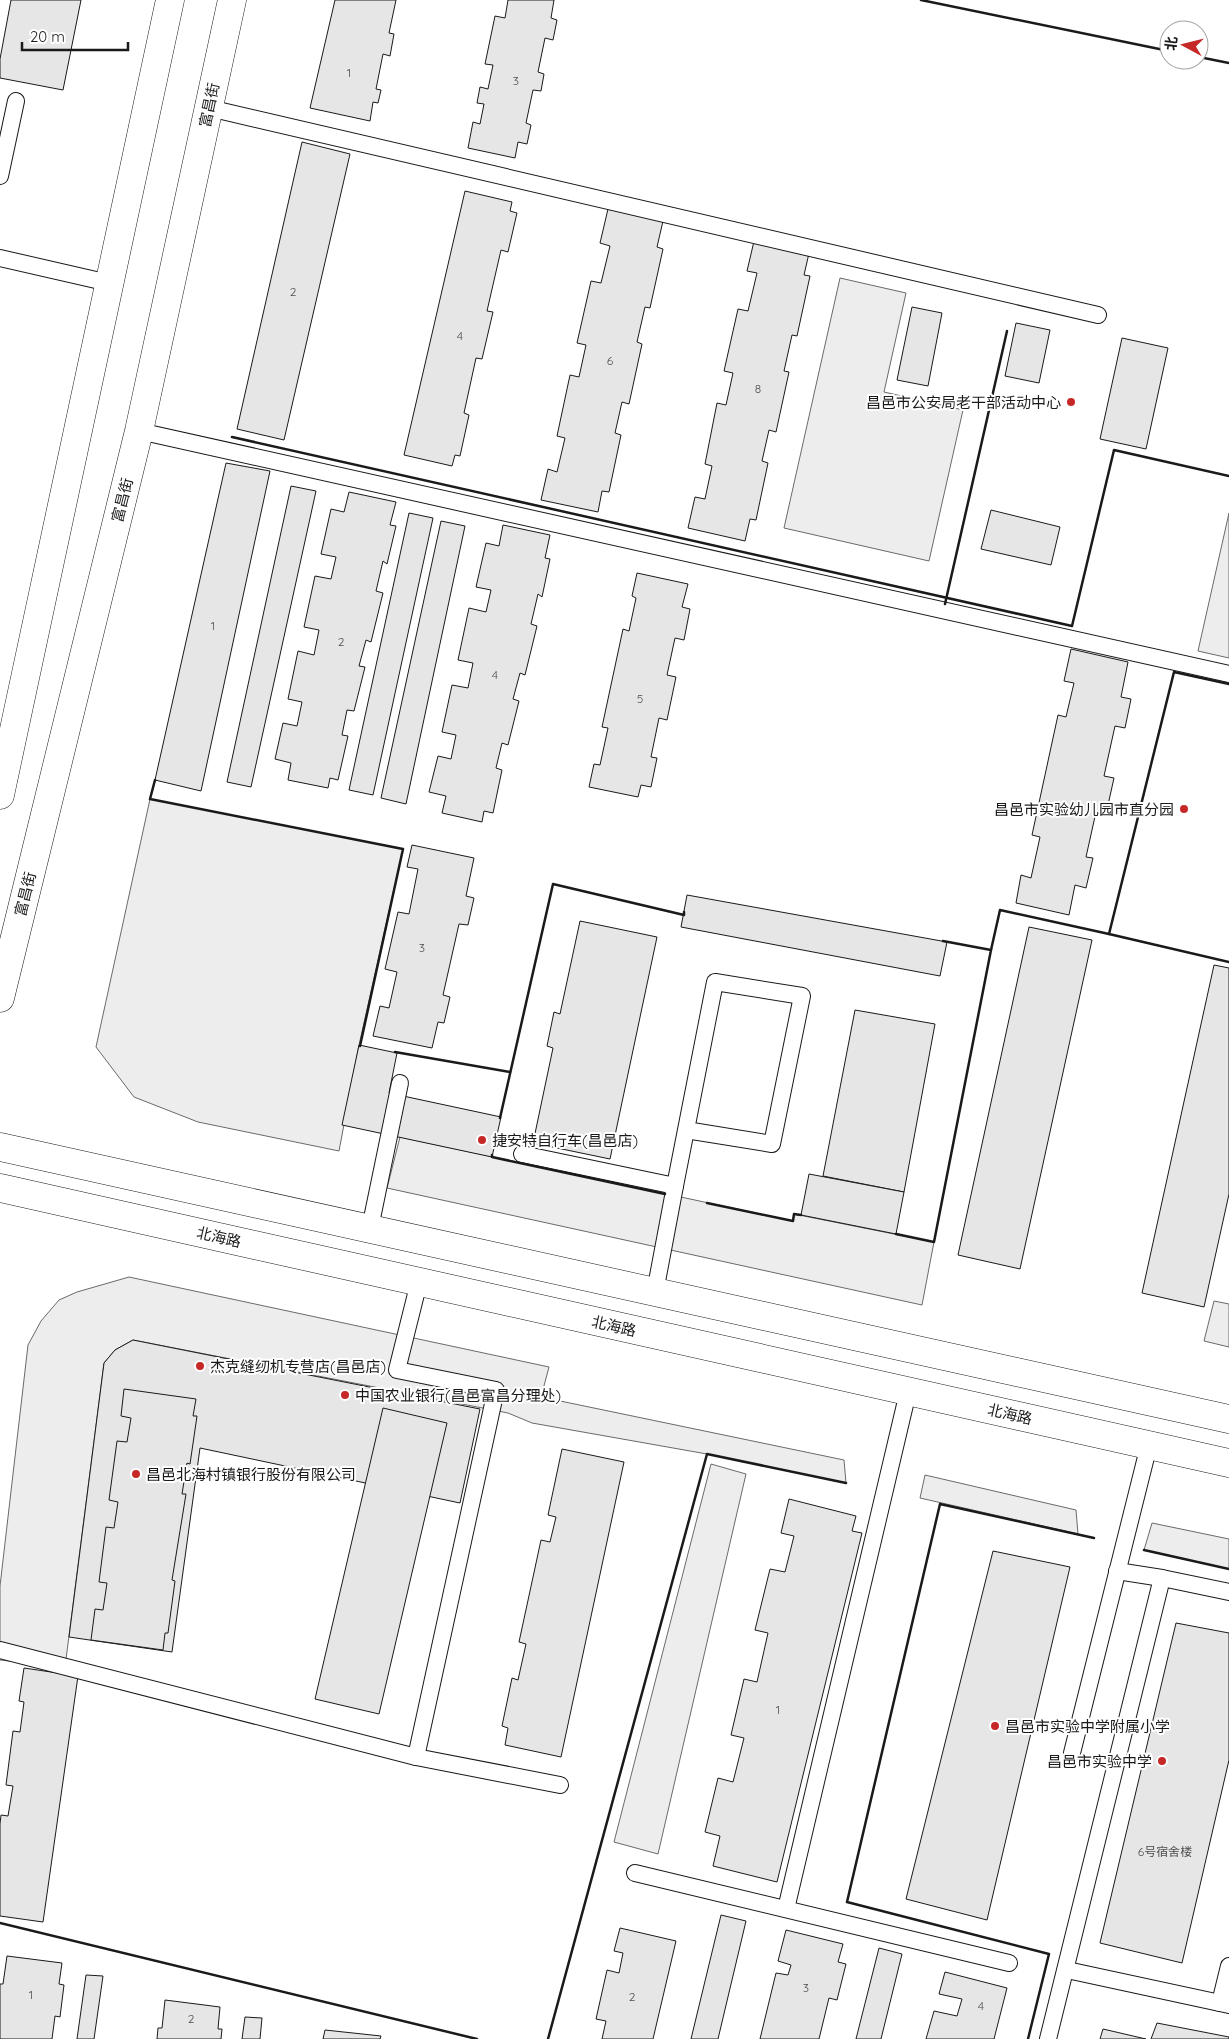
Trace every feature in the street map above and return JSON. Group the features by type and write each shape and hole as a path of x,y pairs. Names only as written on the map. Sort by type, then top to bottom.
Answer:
{"main road":[{"path":"0,796 170,0"},
{"name":"富昌街","path":"0,998 139,431 232,0"},
{"path":"0,1146 1229,1419"},
{"name":"北海路","path":"0,1188 1229,1463"}],"lane":[{"path":"0,176 16,100"},
{"path":"209,108 1098,314"},
{"path":"0,258 109,283"},
{"path":"139,431 1229,674"},
{"path":"655,1292 675,1186 715,982 802,996 772,1144 686,1130"},
{"path":"370,1228 400,1083"},
{"path":"522,1154 675,1186"},
{"path":"416,1757 496,1390 397,1370 419,1282"},
{"path":"786,1909 908,1392"},
{"path":"1072,1753 1149,1445"},
{"path":"1117,1571 1229,1592"},
{"path":"1048,2039 1162,1578"},
{"path":"0,1650 416,1757 560,1785"},
{"path":"635,1873 1009,1964"},
{"path":"1066,1970 1224,2004 1229,1966"}],"shaded area":[{"path":"840,278 906,293 884,392 963,410 929,561 784,528"},
{"path":"1229,513 1229,658 1198,651"},
{"path":"150,799 403,849 359,1045 339,1151 198,1122 134,1097 96,1047"},
{"path":"400,1137 793,1221 794,1214 934,1242 922,1305 387,1188"},
{"path":"129,1277 549,1367 541,1397 844,1460 846,1483 707,1454 532,1423 508,1413 133,1340 115,1350 104,1363 65,1667 0,1660 0,1586 28,1345 41,1321 59,1300 77,1292"},
{"path":"1214,1301 1229,1304 1229,1347 1204,1341"},
{"path":"711,1464 746,1474 658,1854 614,1842"},
{"path":"925,1475 1076,1510 1078,1534 920,1498"},
{"path":"1152,1523 1229,1539 1229,1569 1144,1550"}],"building":[{"path":"11,0 81,0 63,90 0,78 0,59"},
{"path":"335,0 396,0 389,33 394,34 390,56 383,54 376,89 381,90 378,103 373,102 370,121 310,108"},
{"path":"508,0 554,0 551,18 557,20 553,40 545,38 538,72 544,74 541,91 533,90 526,123 531,125 527,144 518,142 515,158 468,148 473,122 480,124 484,104 477,103 480,87 488,89 493,65 485,64 495,16 505,18"},
{"path":"302,142 350,154 284,440 237,429"},
{"path":"465,191 512,202 510,211 517,213 508,252 501,250 487,311 493,312 482,359 476,358 464,413 469,415 460,456 455,455 452,466 404,455"},
{"path":"608,209 663,221 657,247 663,249 650,308 645,307 637,342 642,344 629,404 622,402 615,433 621,435 609,492 602,491 598,512 541,500 548,469 557,472 565,438 557,436 570,375 579,377 586,345 577,343 591,281 601,283 610,246 600,243"},
{"path":"755,237 810,249 804,275 810,276 797,336 792,335 784,371 789,372 776,432 769,430 762,461 768,463 756,520 750,519 745,541 688,528 695,497 705,499 712,466 705,464 717,403 726,405 733,373 724,371 738,309 748,311 757,273 747,271"},
{"path":"912,307 942,313 928,386 897,380"},
{"path":"1016,323 1050,330 1039,383 1005,376"},
{"path":"1122,338 1168,348 1146,449 1100,439"},
{"path":"226,463 270,471 201,791 155,780"},
{"path":"291,486 316,491 251,787 227,782"},
{"path":"349,492 396,502 390,525 396,526 387,564 383,561 376,591 383,593 371,642 366,640 359,666 365,667 354,711 347,710 342,735 348,736 338,780 330,778 328,788 288,780 291,763 275,759 283,723 297,726 302,702 288,699 298,651 314,655 319,630 304,627 315,576 331,579 336,557 321,554 331,509 344,512"},
{"path":"991,510 1060,527 1051,565 981,549"},
{"path":"409,513 433,518 373,795 349,790"},
{"path":"441,521 465,526 406,804 381,798"},
{"path":"503,525 550,535 545,558 550,559 542,597 538,594 531,624 537,626 525,675 520,673 513,699 519,701 508,745 502,743 496,768 502,770 493,813 484,811 482,822 442,813 446,796 429,792 438,756 451,759 456,735 442,732 452,685 468,688 473,663 458,660 469,608 486,612 491,590 476,587 486,543 499,546"},
{"path":"637,573 688,584 682,607 690,609 684,640 675,638 667,675 676,677 667,720 659,718 651,757 657,758 651,787 641,785 638,797 589,787 594,764 600,765 608,728 602,727 623,629 629,631 636,598 632,596"},
{"path":"1071,649 1128,662 1121,697 1131,699 1125,728 1115,726 1104,776 1114,778 1106,814 1096,812 1086,857 1093,858 1086,888 1075,885 1069,915 1016,903 1021,875 1031,878 1040,837 1032,835 1058,715 1066,717 1074,683 1064,681"},
{"path":"412,845 474,858 466,896 474,898 468,925 459,924 443,995 450,997 444,1023 438,1022 432,1048 373,1036 380,1006 389,1008 397,972 385,969 398,912 409,914 418,869 407,867"},
{"path":"687,895 947,942 940,976 681,927"},
{"path":"580,921 657,937 610,1159 533,1143 553,1048 547,1046 554,1012 560,1014"},
{"path":"1029,927 1092,940 1020,1269 958,1255"},
{"path":"1214,965 1229,968 1229,1194 1204,1307 1142,1293"},
{"path":"855,1010 935,1024 904,1192 823,1176"},
{"path":"359,1045 397,1053 389,1093 501,1117 492,1157 342,1125"},
{"path":"809,1174 904,1192 896,1234 801,1215"},
{"path":"133,1340 480,1409 460,1503 200,1448 172,1652 69,1637 104,1363 115,1350"},
{"path":"124,1389 196,1399 193,1416 197,1416 190,1464 187,1463 182,1494 186,1494 172,1580 175,1581 168,1633 165,1633 163,1650 91,1640 95,1609 103,1610 107,1583 99,1582 106,1527 114,1528 118,1502 109,1500 117,1441 127,1442 131,1418 121,1416"},
{"path":"383,1408 447,1423 379,1714 315,1699"},
{"path":"562,1449 624,1462 561,1757 505,1745 508,1728 502,1726 512,1678 518,1680 526,1644 519,1642 541,1540 550,1542 556,1517 548,1515"},
{"path":"789,1499 856,1516 852,1531 862,1533 777,1882 713,1866 720,1836 705,1832 718,1778 733,1782 744,1738 731,1735 744,1679 757,1682 768,1633 755,1630 770,1569 785,1572 794,1536 781,1533"},
{"path":"993,1551 1070,1567 987,1920 906,1899"},
{"path":"1176,1623 1229,1633 1229,1760 1182,1963 1100,1943"},
{"path":"24,1668 78,1676 43,1922 0,1916 0,1824 1,1815 8,1816 13,1786 6,1785 13,1731 20,1732 24,1702 19,1701"},
{"path":"721,1915 746,1921 718,2039 691,2039"},
{"path":"620,1928 676,1941 653,2039 602,2039 606,2021 596,2019 607,1970 619,1973 623,1953 614,1951"},
{"path":"786,1930 843,1944 838,1962 846,1964 837,2000 829,1998 819,2039 760,2039 776,1973 788,1975 791,1965 778,1961"},
{"path":"879,1948 902,1954 881,2039 856,2039"},
{"path":"7,1956 62,1963 59,1984 64,1985 60,2017 55,2016 52,2039 0,2039 0,1984 3,1984"},
{"path":"945,1972 1007,1988 994,2039 926,2039 934,2011 957,2016 962,1999 939,1994"},
{"path":"86,1975 103,1976 94,2039 77,2039"},
{"path":"165,2000 220,2007 218,2029 222,2029 221,2039 157,2039 158,2028 162,2028"},
{"path":"245,2017 262,2018 260,2039 242,2039"},
{"path":"1157,2023 1229,2037 1229,2039 1151,2039"},
{"path":"1103,2029 1146,2039 1100,2039"},
{"path":"325,2030 381,2036 380,2039 323,2039"}],"wall":[{"path":"921,0 1159,49"},
{"path":"1209,59 1229,63"},
{"path":"945,604 1007,331"},
{"path":"232,437 1072,626 1114,450 1229,476"},
{"path":"1229,684 1174,672 1109,934 1229,962"},
{"path":"155,780 150,799 403,849 360,1046"},
{"path":"500,1118 553,884 684,915 684,912"},
{"path":"991,950 1000,910 1109,934"},
{"path":"896,1234 934,1242 991,950 943,941"},
{"path":"395,1052 510,1072"},
{"path":"492,1155 492,1157 665,1194"},
{"path":"707,1203 793,1221 794,1214 801,1215"},
{"path":"548,2039 707,1454 846,1483"},
{"path":"1028,2039 1049,1954 847,1902 940,1504 1094,1538"},
{"path":"1144,1550 1229,1569"},
{"path":"0,1923 477,2039"}],"place":[{"name":"昌邑市公安局老干部活动中心","path":"1071,402"},
{"name":"昌邑市实验幼儿园市直分园","path":"1184,809"},
{"name":"捷安特自行车(昌邑店)","path":"482,1140"},
{"name":"杰克缝纫机专营店(昌邑店)","path":"200,1366"},
{"name":"中国农业银行(昌邑富昌分理处)","path":"345,1395"},
{"name":"昌邑北海村镇银行股份有限公司","path":"136,1474"},
{"name":"昌邑市实验中学附属小学","path":"995,1726"},
{"name":"昌邑市实验中学","path":"1162,1761"}]}
